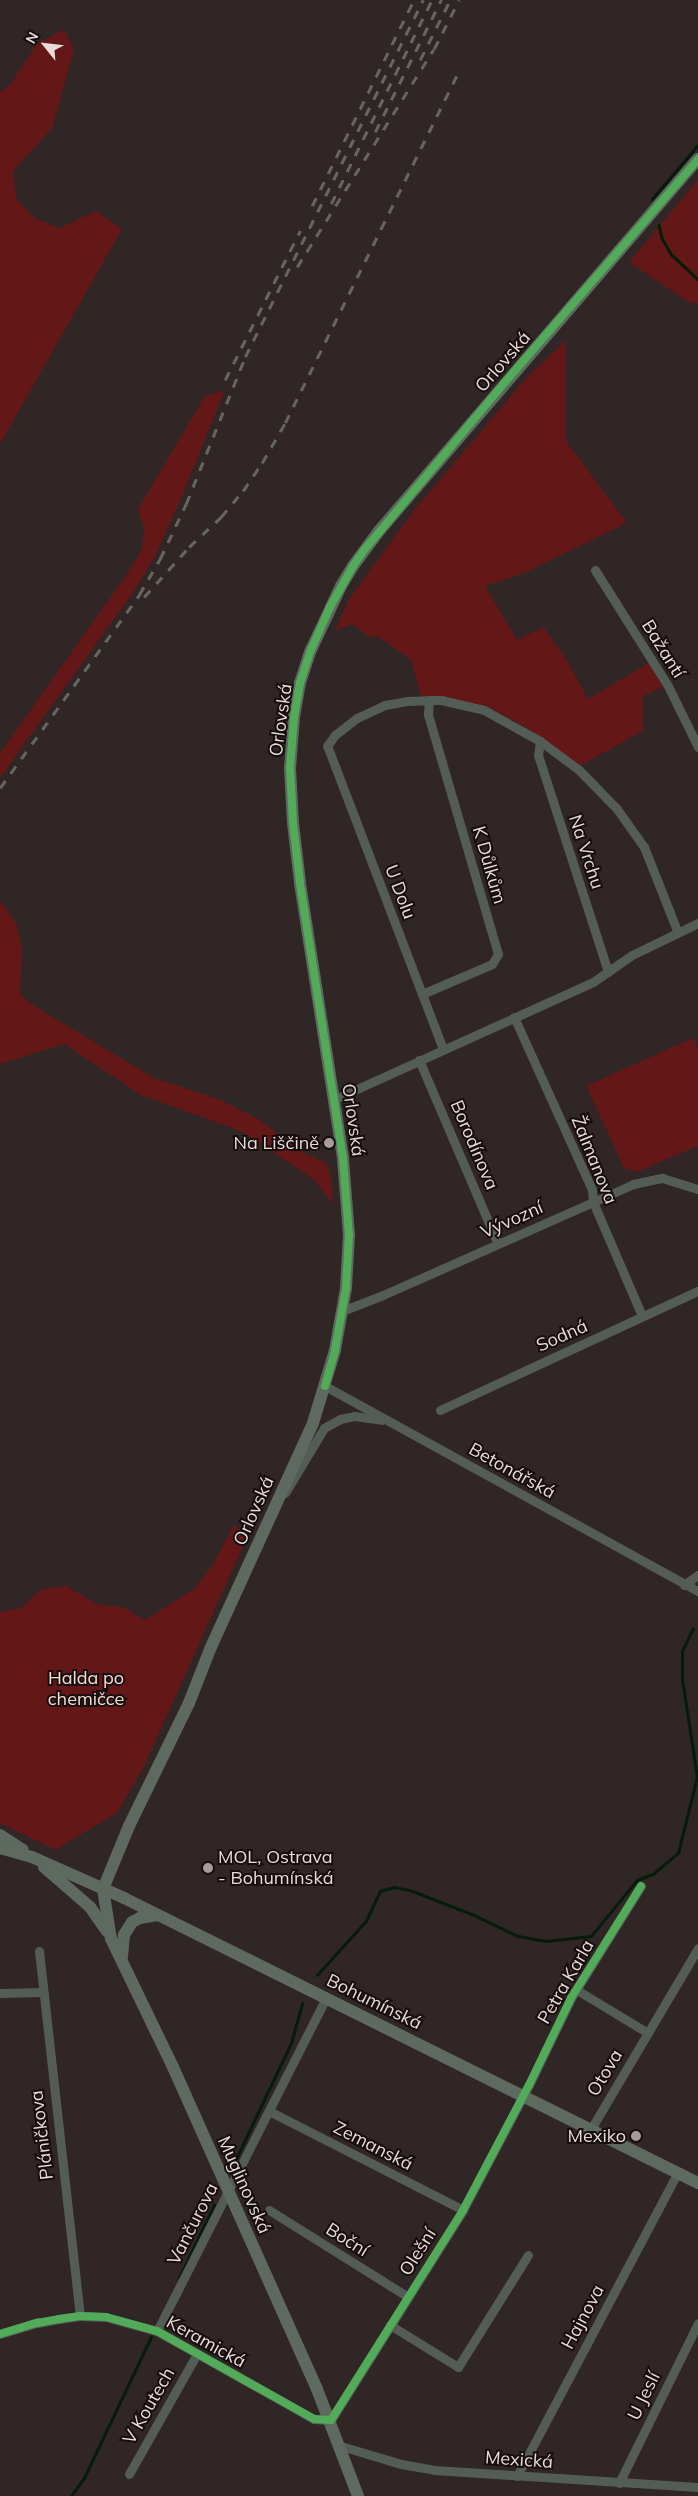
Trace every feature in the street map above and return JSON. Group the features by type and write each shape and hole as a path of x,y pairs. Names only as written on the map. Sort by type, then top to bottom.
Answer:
{"main road":[{"name":"Orlovská","path":"103,1889 129,1826 185,1711 212,1646 313,1423 325,1386 346,1288 349,1235 343,1158 300,882 293,823 290,768 294,717 300,683 311,650 341,586 379,531 698,159"},
{"name":"Bohumínská","path":"0,1836 32,1857"},
{"name":"Bohumínská","path":"0,1848 32,1857 158,1915 698,2183"},
{"path":"32,1857 90,1907 109,1933"},
{"name":"Muglinovská","path":"103,1889 109,1933 122,1958 330,2420 358,2496"},
{"path":"122,1958 124,1935 132,1922 140,1918 158,1915"}],"street":[{"name":"Bažantí","path":"595,570 668,686 698,747"},
{"path":"429,700 455,702 484,710 540,741 580,770 617,809 644,847 678,933"},
{"name":"U Dolu","path":"429,700 385,706 357,718 335,735 327,746 443,1049"},
{"name":"K Důlkům","path":"422,994 492,964 498,954 428,714 429,700"},
{"name":"Na Vrchu","path":"540,741 538,755 608,972"},
{"path":"334,1099 593,982 632,955 698,923"},
{"name":"Žalmanova","path":"514,1017 592,1190 593,1202 642,1316"},
{"name":"Borodínova","path":"419,1060 498,1244"},
{"name":"Vývozní","path":"342,1311 632,1184 662,1178 698,1189"},
{"name":"Sodná","path":"440,1410 698,1291"},
{"name":"Betonářská","path":"325,1386 698,1591"},
{"path":"277,1503 293,1484 324,1428 340,1419 354,1416 389,1421"},
{"path":"684,1585 698,1575"},
{"name":"Petra Karla","path":"523,2095 537,2070 556,2027 641,1886"},
{"name":"Otova","path":"591,2129 698,1948"},
{"name":"Pláničkova","path":"39,1951 42,1992 80,2316"},
{"path":"577,1990 648,2033"},
{"path":"0,1993 42,1992"},
{"name":"Vančurova","path":"157,2331 326,1998"},
{"name":"Olešní","path":"330,2420 463,2210 523,2095"},
{"name":"Zemanská","path":"269,2111 463,2210"},
{"name":"Hajnova","path":"517,2476 678,2172"},
{"name":"Boční","path":"269,2210 408,2297"},
{"path":"390,2325 458,2367 528,2255"},
{"name":"Keramická","path":"0,2334 37,2323 80,2316 106,2318 157,2331 314,2419 330,2420"},
{"name":"U Jeslí","path":"619,2483 698,2324"},
{"name":"V Koutech","path":"129,2474 197,2354"},
{"name":"Mexická","path":"341,2446 401,2464 434,2470 698,2487"}],"green space":[{"path":"64,29 74,50 52,128 13,171 16,199 36,219 59,228 96,211 122,229 0,444 0,92 9,86 36,45"},
{"path":"698,180 698,304 688,302 629,262"},
{"path":"566,340 566,441 627,523 524,573 485,586 517,640 544,627 567,661 588,699 649,663 663,687 643,696 643,731 580,766 527,728 489,707 455,699 421,697 411,660 377,636 371,638 352,624 335,631 349,599 415,509 526,378"},
{"path":"225,390 180,501 155,556 134,591 0,778 0,753 127,574 142,549 144,529 138,509 205,396"},
{"path":"0,900 17,925 22,949 20,993 31,1004 154,1078 221,1100 258,1119 306,1154 327,1163 332,1181 333,1204 313,1179 243,1132 141,1095 64,1044 0,1064"},
{"path":"693,1038 698,1049 698,1146 637,1172 624,1168 586,1086"},
{"name":"Halda po chemičce","path":"234,1525 248,1535 144,1766 117,1813 55,1850 0,1823 0,1612 22,1608 39,1590 66,1586 99,1605 123,1607 145,1620 194,1589 212,1566"}],"waterway":[{"path":"652,199 698,145"},
{"path":"659,225 662,238 672,255 698,279"},
{"path":"317,1975 366,1921 380,1891 394,1887 410,1890 472,1914 518,1936 546,1941 591,1936 637,1880 653,1874 678,1853 697,1777 682,1679 682,1651 693,1628"},
{"path":"235,2161 291,2043 302,2004"},
{"path":"179,2278 214,2205"},
{"path":"71,2496 84,2478 151,2337"}],"railway":[{"path":"312,206 414,0"},
{"path":"0,788 139,595 160,559 186,504 245,357 423,0"},
{"path":"331,204 432,0"},
{"path":"375,132 441,0"},
{"path":"420,60 450,0"},
{"path":"297,267 434,49 459,0"},
{"path":"144,597 189,547 221,517 243,491 262,463 285,423 460,69"},
{"path":"225,380 300,231"}],"cycle path":[{"path":"325,1386 335,1350 346,1288 349,1235 343,1158 300,882 293,823 290,768 294,717 300,683 311,650 330,607 365,549 506,381 698,159"},
{"path":"0,2334 37,2323 59,2319 80,2316 106,2317 157,2331 314,2419 331,2420 463,2210 529,2085 571,1998 641,1886"}],"place":[{"name":"Na Liščině","path":"329,1143"},
{"name":"MOL, Ostrava - Bohumínská","path":"208,1868"},
{"name":"Mexiko","path":"636,2136"}]}
